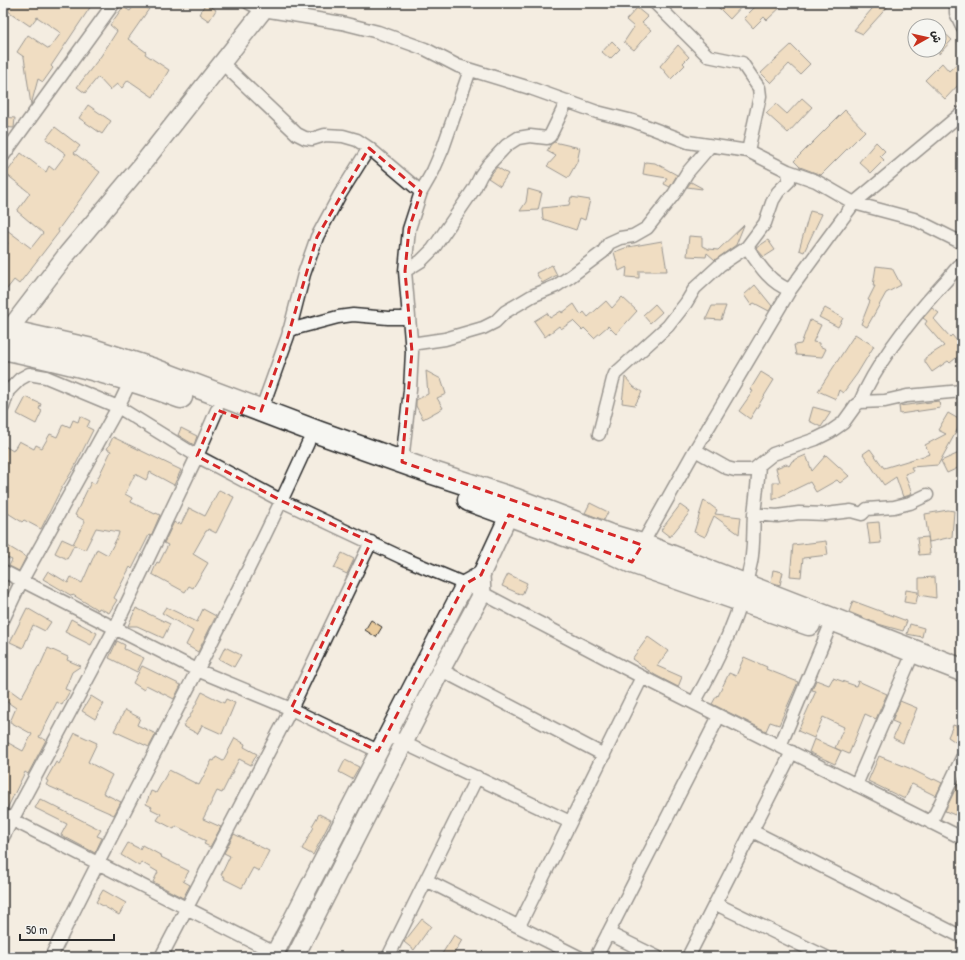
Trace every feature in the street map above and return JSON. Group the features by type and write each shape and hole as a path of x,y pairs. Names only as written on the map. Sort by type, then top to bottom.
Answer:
{"highway":[{"path":"5,336 72,363 131,380 217,410 248,411 402,462 513,507"},
{"path":"5,336 92,350 154,370 248,411 308,443 608,535 637,553 744,593 962,670"},
{"path":"744,593 828,631 910,660 962,681"}],"street":[{"path":"3,156 114,3"},
{"path":"655,3 708,56 742,63 759,88 760,96 748,151"},
{"path":"956,3 956,13 962,26"},
{"path":"5,336 67,254 140,167 222,62 260,5 378,32 425,48 458,66 597,112 633,122 688,142 748,151 788,171 816,181 854,203 914,219 962,243"},
{"path":"222,62 297,134 305,138 312,139 325,135 343,136 357,140 369,148 421,192"},
{"path":"402,462 410,390 411,344 405,271 409,229 421,192 433,171 443,148 470,70"},
{"path":"405,271 421,261 433,249 474,189 488,165 507,145 518,138 530,136 547,138 550,136 567,101"},
{"path":"637,553 695,450 790,290 854,203 962,114"},
{"path":"411,344 445,339 483,328 495,322 506,312 532,296 556,286 571,276 603,252 609,243 620,238 633,236 647,228 674,194 687,173 710,146"},
{"path":"248,411 290,330 304,274 317,237 339,196 369,148"},
{"path":"599,434 615,374 668,326 686,303 695,288 720,265 747,247 765,223 773,200 778,192 789,181 788,171"},
{"path":"747,247 765,273 780,287 790,290"},
{"path":"695,450 727,468 735,470 753,470 773,454 816,439 843,423 856,405 860,402 866,388 904,332 930,298 962,263"},
{"path":"290,330 338,317 353,315 409,318"},
{"path":"3,407 8,391 20,379 29,374 46,377 118,407 197,456 282,501 405,559 465,584 642,677 962,838"},
{"path":"3,620 22,580 118,407 131,380"},
{"path":"860,402 885,401 907,396 962,391"},
{"path":"3,837 7,818 114,628 197,456 217,410"},
{"path":"51,957 97,863 197,670 282,501 308,443"},
{"path":"694,703 712,672 730,632 744,593 752,560 754,514 759,465"},
{"path":"754,514 777,516 799,513 826,514 851,511 862,514 867,509 894,507 910,503 927,495"},
{"path":"295,957 441,670 482,594 482,575 513,507"},
{"path":"161,957 291,709 371,542"},
{"path":"3,571 197,670 291,709 378,752"},
{"path":"7,818 186,907 274,955 465,584 482,575"},
{"path":"780,746 828,631"},
{"path":"856,785 910,660"},
{"path":"441,670 604,755"},
{"path":"518,926 642,677"},
{"path":"596,957 719,716"},
{"path":"387,735 403,744 477,777 570,822"},
{"path":"688,957 792,752"},
{"path":"931,823 962,758"},
{"path":"393,955 426,880 477,777"},
{"path":"752,831 962,937"},
{"path":"426,880 579,957"},
{"path":"716,904 826,957"},
{"path":"608,932 657,957"}],"highlighted area":[{"path":"369,148 421,192 409,229 405,271 412,352 402,462 642,545 632,562 509,515 481,575 465,584 378,751 291,709 371,542 282,501 197,456 217,410 239,418 245,405 261,411 288,336 317,237"}],"building":[{"path":"13,3 93,3 51,66 53,68 43,82 38,79 31,105 24,57 17,52 28,35 49,49 61,33 37,17 30,26 8,11"},
{"path":"136,3 140,3 149,9 128,39 146,52 145,54 169,70 153,97 128,80 122,88 117,84 110,90 98,77 85,93 77,87 101,56 117,31 110,25 123,7 130,11"},
{"path":"206,3 216,10 209,21 199,14"},
{"path":"714,3 745,3 730,19"},
{"path":"759,3 785,3 767,20 764,17 753,28 744,18"},
{"path":"877,3 891,3 863,34 854,30"},
{"path":"637,8 648,17 642,23 651,30 634,50 624,42 634,27 626,20"},
{"path":"947,35 952,40 947,45"},
{"path":"612,41 620,49 610,59 602,52"},
{"path":"678,45 689,57 683,63 685,65 671,79 660,66"},
{"path":"791,45 810,64 800,74 789,64 771,83 761,73"},
{"path":"962,59 962,81 945,99 925,80 942,63 949,71"},
{"path":"802,98 812,107 788,133 766,113 776,104 787,114"},
{"path":"88,105 111,121 102,134 79,118"},
{"path":"845,110 865,131 821,175 800,167 794,161"},
{"path":"3,117 15,118 14,128 3,127"},
{"path":"55,127 80,146 74,153 100,172 58,230 59,232 19,284 14,280 3,294 3,250 8,243 3,239 3,227 31,248 43,233 17,211 30,193 6,174 21,153 46,172 49,166 54,170 66,154 46,139"},
{"path":"554,142 580,148 577,162 568,178 547,166 556,156 547,151"},
{"path":"876,142 885,151 880,156 884,160 871,173 859,162"},
{"path":"645,162 655,163 677,175 670,187 664,184 667,178 643,174"},
{"path":"497,167 508,174 500,186 488,178"},
{"path":"691,182 702,188 702,189 687,187"},
{"path":"528,189 542,193 538,210 520,211 526,202"},
{"path":"571,197 590,200 585,220 580,218 576,230 543,219 542,208 569,205"},
{"path":"810,211 822,214 804,252 799,250"},
{"path":"744,225 736,245 715,260 707,253 706,257 687,256 689,236 702,237 702,246 708,249 718,250"},
{"path":"768,240 775,250 764,257 756,248"},
{"path":"662,241 667,271 639,271 639,278 626,277 627,267 619,271 614,252 628,247"},
{"path":"552,265 557,275 542,283 536,273"},
{"path":"876,266 892,268 901,285 886,293 867,327 861,324 870,301 868,300 875,286 873,286"},
{"path":"755,285 772,306 769,311 754,303 751,305 744,295"},
{"path":"622,297 637,311 616,334 608,326 594,338 584,328 582,330 573,321 561,329 559,326 545,337 534,321 547,313 550,318 561,311 562,313 574,304 581,315 584,312 588,317 606,301 612,308"},
{"path":"655,304 662,312 650,323 643,315"},
{"path":"712,306 726,306 721,320 706,319"},
{"path":"825,308 843,318 838,327 819,317"},
{"path":"932,308 939,313 934,319 950,337 952,335 962,347 962,353 950,363 948,361 932,372 925,362 925,358 944,346 925,324 927,321 923,318"},
{"path":"810,320 821,325 813,342 819,343 819,346 826,349 822,357 796,355 794,345 801,344"},
{"path":"855,334 874,346 857,374 843,393 839,390 836,399 818,391"},
{"path":"426,371 441,379 446,394 437,398 443,408 423,419 416,406 416,400 428,394"},
{"path":"761,372 774,380 750,419 739,411 753,391 750,390"},
{"path":"625,377 634,387 642,392 635,405 622,403"},
{"path":"26,397 41,404 39,409 42,411 36,424 17,414"},
{"path":"939,401 940,408 900,414 899,406"},
{"path":"813,407 831,412 821,427 809,421"},
{"path":"948,413 962,421 938,465 911,467 913,471 905,474 912,494 907,496 903,497 896,477 884,485 863,454 870,449 884,468 930,454 925,445 946,434 938,430"},
{"path":"80,416 90,421 87,427 93,430 41,529 24,520 22,522 3,510 3,445 13,451 19,441 34,449 36,445 42,448 50,434 57,437 63,424 70,427 73,420 78,422"},
{"path":"181,428 197,436 194,445 178,435"},
{"path":"113,437 181,470 174,485 150,472 146,480 135,474 125,494 132,498 131,502 160,515 151,536 149,535 132,569 130,567 114,598 117,600 109,613 99,608 98,610 43,579 48,571 68,583 71,577 82,583 97,549 108,555 118,536 119,532 96,528 85,550 74,545 67,559 55,553 62,539 73,544 85,521 75,515 91,482 95,484 111,451 107,449"},
{"path":"959,453 958,468 947,473 941,461"},
{"path":"806,455 812,471 826,455 849,476 840,483 837,480 816,492 810,482 773,500 773,482 780,482 776,468 786,464 789,466 792,461"},
{"path":"219,490 234,497 216,533 208,529 193,554 208,563 193,588 189,586 185,592 152,574 157,562 159,563 168,545 164,543 174,522 178,525 179,523 181,524 189,508 205,516"},
{"path":"704,500 717,510 715,514 741,517 739,534 714,516 705,537 694,532"},
{"path":"590,503 608,512 604,520 585,513"},
{"path":"680,505 690,512 670,537 661,530"},
{"path":"948,510 954,511 952,537 929,542 925,514"},
{"path":"879,522 881,543 870,544 867,523"},
{"path":"928,537 930,554 919,555 917,538"},
{"path":"826,541 828,555 803,558 801,577 790,576 793,545"},
{"path":"3,543 26,557 19,571 9,566 12,560 3,556"},
{"path":"342,553 354,559 347,574 334,568"},
{"path":"773,570 783,572 780,585 771,582"},
{"path":"508,574 527,583 522,595 502,586"},
{"path":"935,577 936,598 919,595 919,578"},
{"path":"906,590 918,592 916,604 904,602"},
{"path":"853,601 907,621 903,631 878,624 849,612"},
{"path":"166,607 197,622 203,609 216,616 198,652 186,645 193,631 162,613"},
{"path":"27,608 51,622 45,631 33,625 23,648 10,642"},
{"path":"136,608 170,624 163,638 137,626 128,626"},
{"path":"71,619 97,633 91,645 65,632"},
{"path":"371,620 382,627 376,637 365,630"},
{"path":"910,624 924,628 922,637 907,634"},
{"path":"648,637 668,651 657,666 682,677 678,687 655,675 632,659"},
{"path":"117,641 125,645 124,649 144,658 137,672 109,658"},
{"path":"225,647 241,655 234,667 219,659"},
{"path":"48,648 68,657 67,660 81,666 72,672 65,689 70,691 62,705 57,702 39,737 46,740 28,774 25,772 7,809 3,808 3,740 23,751 32,734 10,722 16,708 3,699 3,685 21,698 38,667 39,668"},
{"path":"744,657 767,667 766,669 798,682 779,725 770,722 766,731 712,704 717,695 718,696 729,673 736,676"},
{"path":"142,666 181,685 174,699 146,685 144,690 133,683"},
{"path":"833,678 856,686 858,681 887,694 876,719 865,714 849,754 835,748 844,727 823,717 814,738 798,731 816,691 812,690 816,680 829,685"},
{"path":"202,692 224,703 226,699 235,703 222,734 202,725 198,734 183,726 189,718"},
{"path":"91,696 104,704 95,719 82,711"},
{"path":"900,701 917,708 903,743 893,738 899,724 892,721"},
{"path":"125,710 140,718 137,725 156,734 149,747 114,731"},
{"path":"953,725 962,728 957,743 948,737"},
{"path":"75,733 97,743 88,762 112,775 103,793 121,802 114,815 46,785 48,781 46,780 56,762 59,764"},
{"path":"235,738 245,744 244,747 257,754 251,765 239,759 222,793 217,791 203,819 221,827 210,847 204,844 206,841 176,826 174,829 157,820 161,814 151,809 152,807 146,804 151,791 156,793 169,770 199,785 212,760 214,761 216,757 223,761"},
{"path":"814,739 841,751 835,764 809,752"},
{"path":"879,756 942,783 936,796 912,784 905,799 868,781"},
{"path":"345,760 359,767 352,779 339,772"},
{"path":"962,775 962,800 955,815 945,811"},
{"path":"40,799 101,830 97,836 102,838 95,853 61,835 67,824 35,808"},
{"path":"319,814 331,820 313,855 302,849"},
{"path":"234,834 269,851 259,871 253,868 242,888 224,879 225,877 221,875 230,856 224,853"},
{"path":"128,843 140,849 142,845 162,856 161,857 189,871 183,881 190,885 183,898 153,882 158,872 141,862 139,866 121,855"},
{"path":"103,890 126,903 119,915 96,902"},
{"path":"422,919 431,926 414,950 404,942"},
{"path":"454,935 462,940 452,957 440,957"}]}
